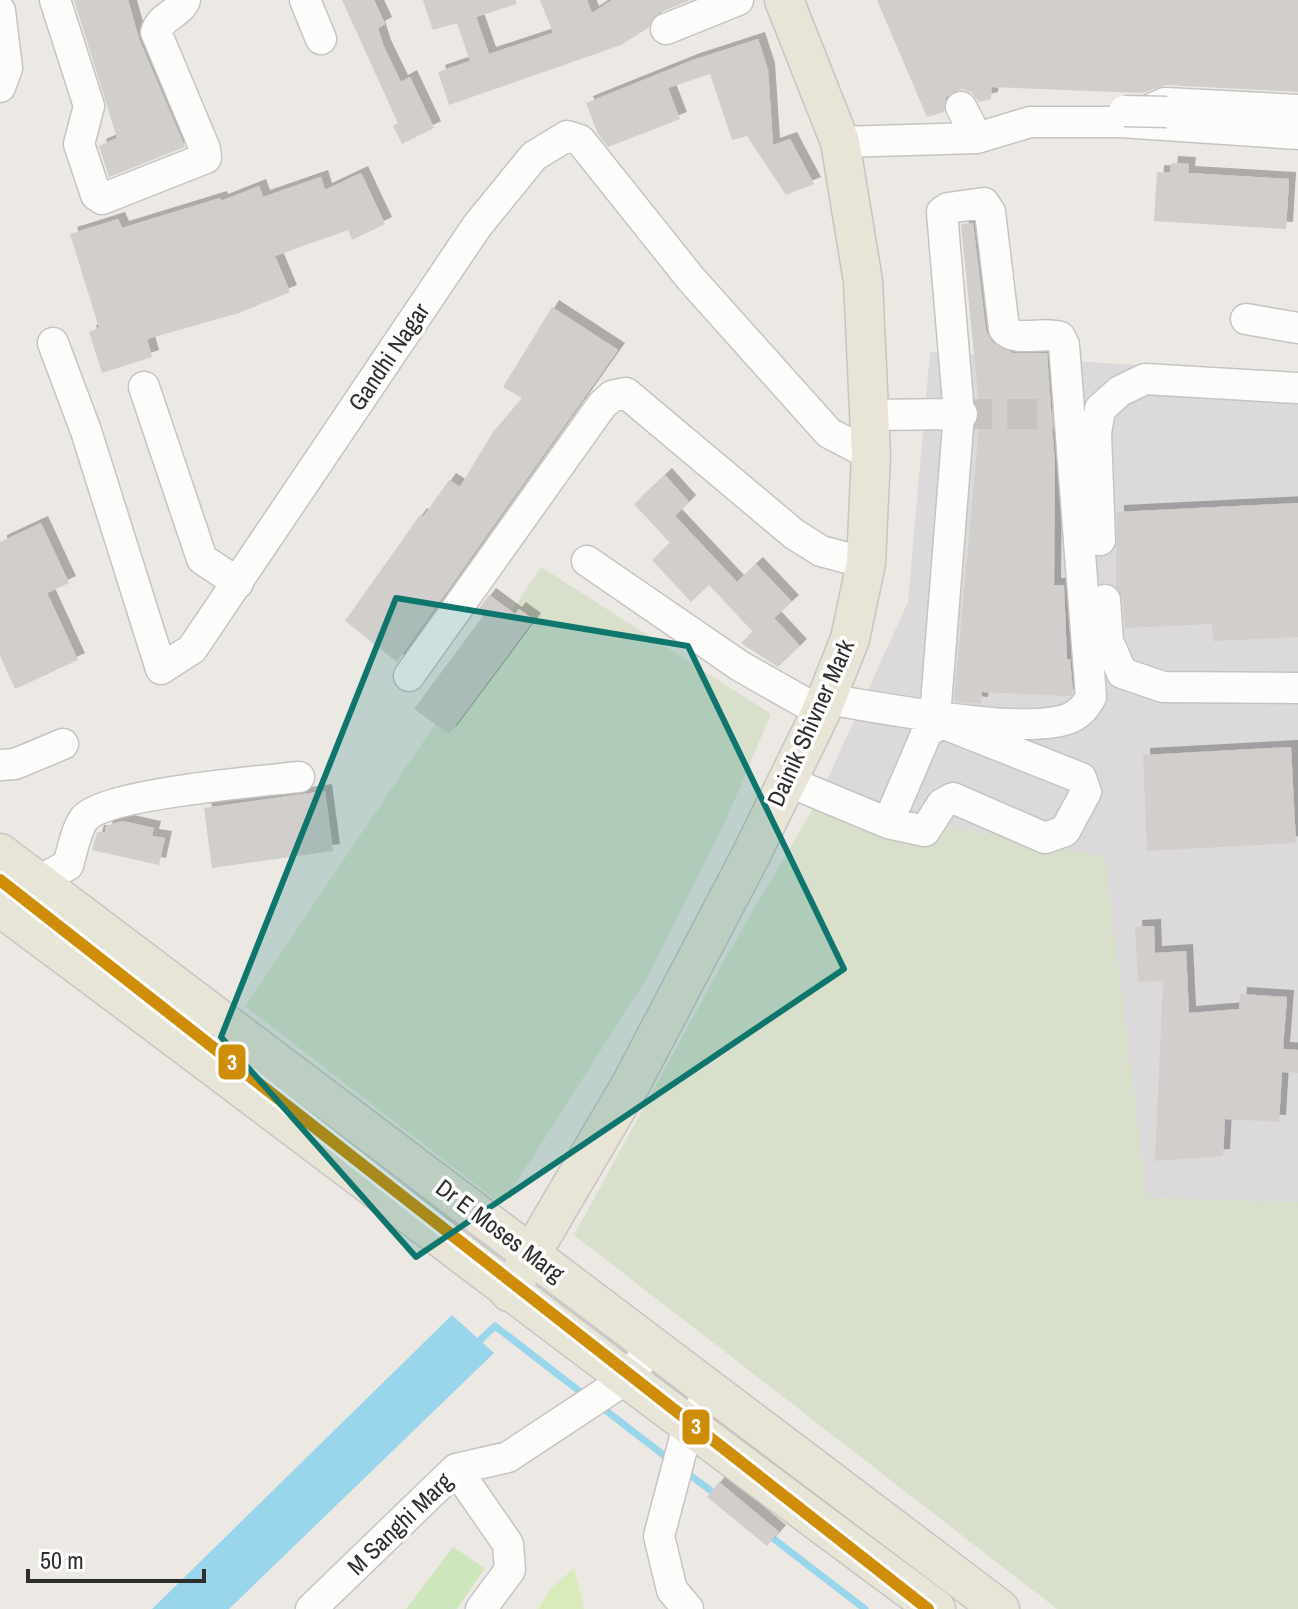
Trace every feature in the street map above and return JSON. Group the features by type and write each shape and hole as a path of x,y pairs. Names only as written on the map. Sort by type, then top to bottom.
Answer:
{"main road":[{"name":"Dainik Shivner Mark","path":"509,1292 631,1084 824,706 850,639 866,563 871,455 863,281 840,142 784,0"},
{"name":"Dr E Moses Marg","path":"0,853 1000,1609"},
{"name":"Dr E Moses Marg","path":"0,907 626,1379 681,1454 936,1609"},
{"path":"214,1066 240,1035"}],"street":[{"path":"55,0 89,106 79,144 81,155 96,195 102,199 206,158 156,32 168,7"},
{"path":"305,0 321,39"},
{"path":"666,29 738,0"},
{"path":"0,11 7,68 0,87"},
{"path":"1121,122 1165,103 1298,110"},
{"path":"840,142 969,122 1027,108 1298,117"},
{"path":"969,122 1121,122 1298,134"},
{"name":"Gandhi Nagar","path":"53,343 86,431 161,669 192,649 477,226 534,156 567,136 580,140 691,279 829,433 871,455"},
{"path":"587,561 740,666 824,706 973,721 1054,723 1084,710 1091,697 1063,414 1067,371 1060,337 1048,333 1017,336 1004,329 990,212 984,203 948,208 942,212 960,414 935,716"},
{"path":"1246,319 1298,328"},
{"path":"1298,388 1145,379 1120,391 1100,409 1096,433 1108,641 1122,673 1163,687 1298,688"},
{"path":"144,387 202,559 238,583"},
{"path":"409,676 602,405 612,396 626,393 794,534 821,551 866,563"},
{"path":"869,415 960,414"},
{"path":"787,781 888,823 925,831 942,804 953,798 1045,838 1065,831 1086,792 1081,778 942,723 927,732 888,823"},
{"path":"0,765 15,764 63,744"},
{"path":"37,882 68,865 84,818 105,806 219,784 299,777"},
{"name":"M Sanghi Marg","path":"311,1609 456,1469 508,1457 626,1379 652,1347"},
{"path":"682,1607 672,1590 659,1536 681,1454 711,1392"},
{"path":"456,1469 508,1544 510,1570 481,1609"}],"highlighted area":[{"path":"396,598 688,646 844,969 416,1257 221,1037"}],"shaded area":[{"path":"930,352 1298,375 1298,1202 1147,1198 1105,857 818,800 908,602"}],"green space":[{"path":"541,567 771,714 722,829 647,978 502,1205 245,1006"},
{"path":"818,800 1105,857 1147,1198 1298,1202 1298,1609 1057,1609 574,1235 726,957"},
{"path":"453,1547 485,1568 457,1609 406,1609"},
{"path":"574,1568 584,1609 538,1609 551,1589"}],"water":[{"path":"452,1315 494,1353 229,1609 152,1609"}],"building":[{"path":"74,0 128,0 139,39 185,147 109,177 99,146 117,138"},
{"path":"342,0 374,0 385,24 378,28 384,47 401,82 410,77 434,128 402,144 393,126 398,123"},
{"path":"423,0 516,0 516,4 476,17 489,54 553,33 540,0 587,0 592,13 612,0 690,0 659,13 648,28 621,45 449,105 438,72 470,61 457,23 433,30"},
{"path":"877,0 1298,0 1298,92 1166,85 1142,93 992,87 991,99 979,102 971,92 961,89 946,97 944,112 927,117"},
{"path":"758,39 768,70 773,145 790,139 814,184 786,195 747,136 732,140 710,74 668,88 680,119 608,147 598,134 586,103 693,60"},
{"path":"1171,163 1189,164 1188,173 1289,179 1286,229 1154,221 1157,172 1170,173"},
{"path":"361,173 385,224 352,240 348,230 275,256 290,292 239,313 147,339 152,357 102,373 89,332 99,328 70,234 118,219 122,228 220,198 221,201 259,186 263,197 321,177 325,190"},
{"path":"973,223 986,331 992,342 1013,353 1047,353 1055,464 1054,585 1064,585 1067,659 1070,659 1073,692 1070,696 982,692 981,704 954,701 980,415 961,224"},
{"path":"552,307 618,350 397,662 345,621 420,515 423,517 449,480 460,487 493,432 522,398 503,387"},
{"path":"665,475 689,502 675,516 737,582 756,564 792,602 774,618 800,646 778,667 741,643 753,632 709,585 691,602 652,560 670,543 634,504"},
{"path":"1298,503 1298,637 1213,641 1212,624 1125,628 1123,599 1116,587 1117,512"},
{"path":"41,523 69,583 47,593 78,660 15,689 0,656 0,542"},
{"path":"489,595 515,614 519,609 534,620 449,734 414,709 483,616 477,611"},
{"path":"1291,747 1296,843 1147,851 1143,755"},
{"path":"325,791 333,851 212,868 204,808"},
{"path":"122,821 154,828 152,836 165,838 159,865 92,850 97,832 105,832 106,826"},
{"path":"1154,926 1155,953 1186,951 1189,1013 1239,1009 1240,994 1287,997 1283,1049 1298,1050 1298,1073 1282,1072 1279,1122 1225,1119 1223,1156 1155,1161 1163,981 1138,982 1135,927"},
{"path":"719,1482 779,1532 767,1546 707,1497"}],"waterway":[{"path":"475,1345 495,1326 587,1397"},
{"path":"600,1406 670,1460"},
{"path":"683,1470 718,1496"},
{"path":"766,1533 865,1609"}],"tunnel":[{"path":"962,414 1057,414"}],"transit line":[{"name":"3","path":"0,880 928,1609"}]}
